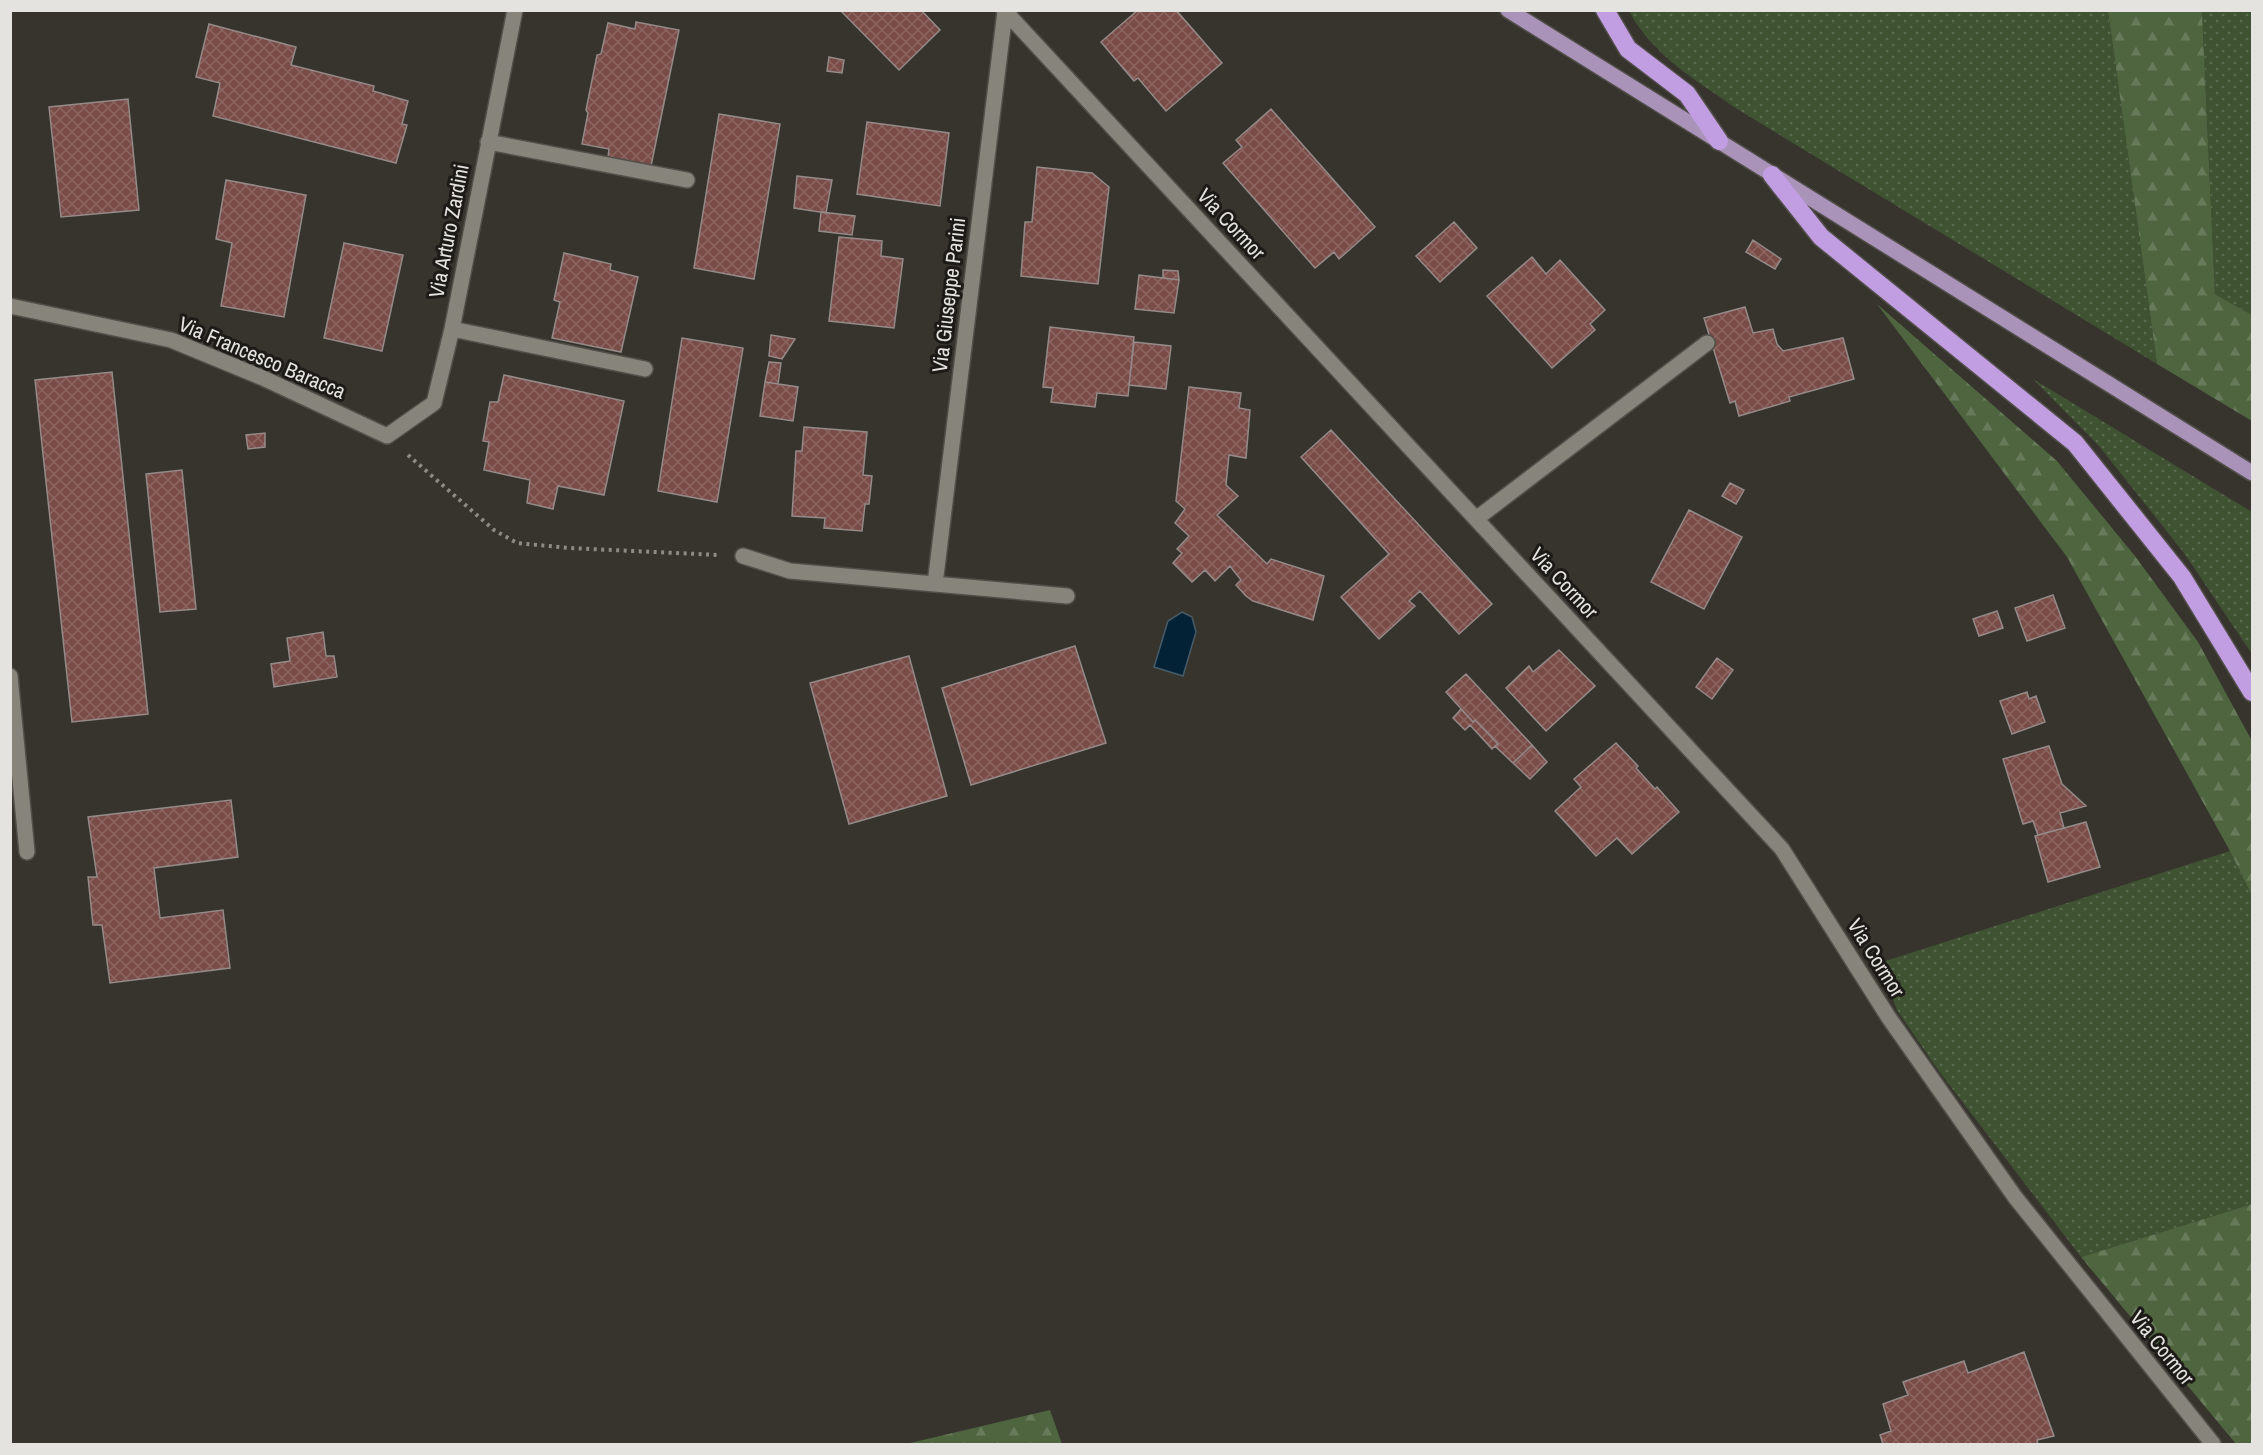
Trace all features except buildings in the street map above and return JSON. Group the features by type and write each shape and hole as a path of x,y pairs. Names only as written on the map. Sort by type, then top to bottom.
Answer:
{"highway":[{"path":"1605,10 1628,49 1687,93 1719,141"},
{"path":"1772,175 1821,237 2074,443 2182,577 2253,692"}],"main road":[{"path":"1508,10 2253,473"}],"street":[{"name":"Via Arturo Zardini","path":"387,436 434,403 452,329 515,10"},
{"name":"Via Cormor","path":"1005,11 1782,849 1889,1018 2015,1197 2213,1444"},
{"name":"Via Giuseppe Parini","path":"935,584 1005,11"},
{"path":"488,142 687,180"},
{"name":"Via Francesco Baracca","path":"10,306 171,340 263,378 387,436"},
{"path":"452,329 645,369"},
{"path":"1476,519 1707,343"},
{"path":"743,556 790,571 1067,596"},
{"path":"10,676 27,852"}],"path":[{"path":"387,436 494,530 517,543 569,548 743,556"}],"green space":[{"path":"1629,11 2108,11 2157,364 1737,109 1663,54 1650,41"},
{"path":"2108,11 2202,11 2215,294 2252,315 2252,421 2157,364"},
{"path":"2202,11 2252,11 2252,315 2215,294"},
{"path":"1877,304 2057,461 2135,556 2198,642 2252,741 2252,896 2230,851 2067,557"},
{"path":"2033,379 2252,512 2252,654 2184,553 2099,446"},
{"path":"2230,851 2252,896 2252,1204 2081,1257 1938,1070 1897,1010 1879,963"},
{"path":"2252,1204 2252,1444 2236,1444 2081,1257"},
{"path":"1050,1410 1062,1444 906,1444"}],"water":[{"path":"1182,612 1192,617 1196,632 1183,676 1154,667 1168,621"}]}
